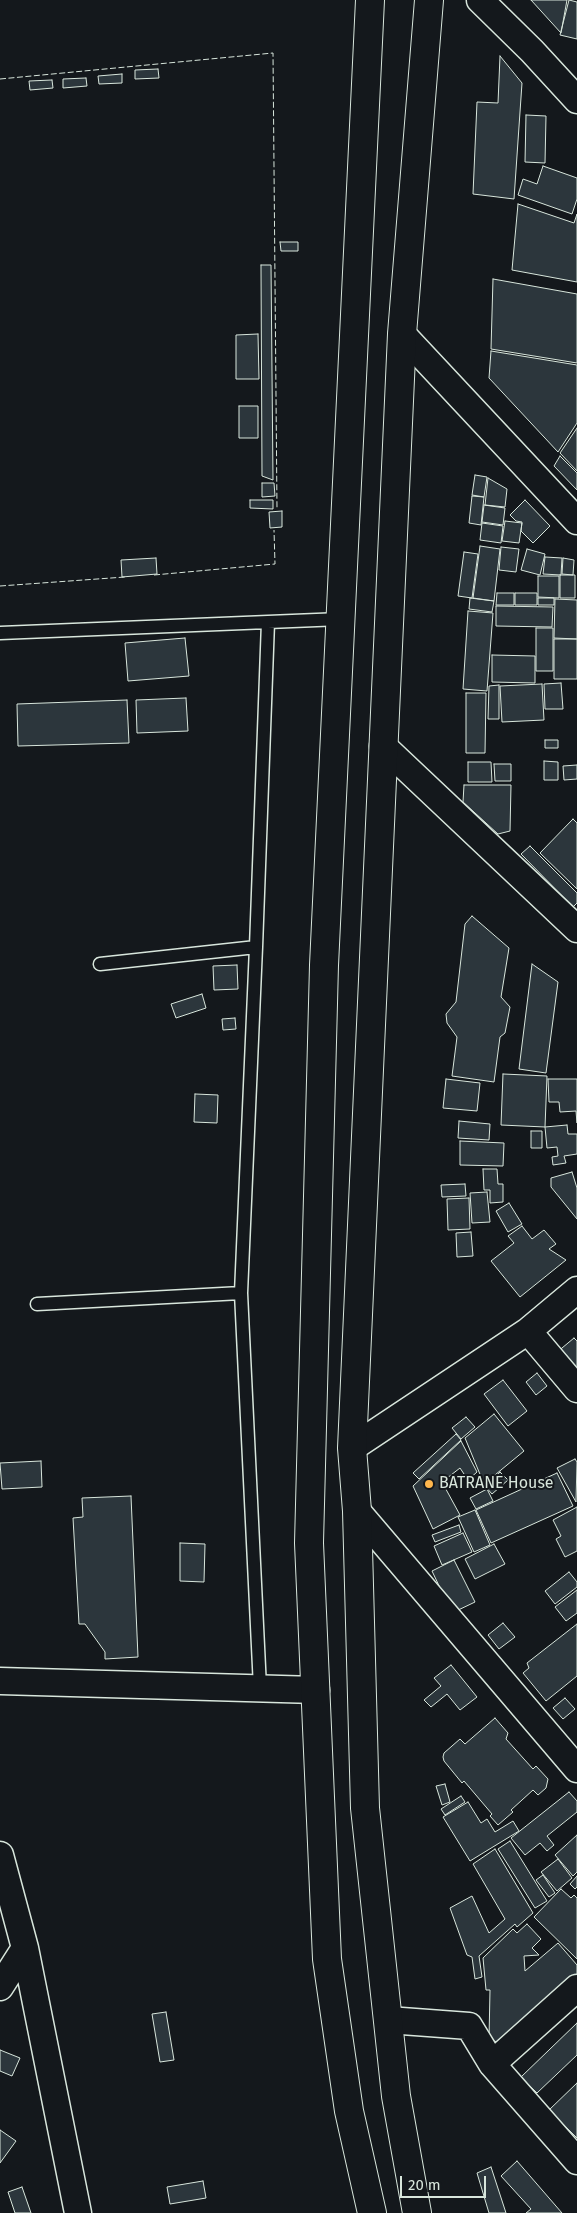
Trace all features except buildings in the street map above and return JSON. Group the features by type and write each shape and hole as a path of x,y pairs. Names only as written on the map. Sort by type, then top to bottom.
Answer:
{"highway":[{"path":"357,2213 349,2111 327,1959 309,1543 324,965 370,0"},
{"path":"417,2213 402,2139 365,1808 357,1511 352,1448 402,334 429,0"},
{"path":"349,2111 372,2213"},
{"path":"402,2139 436,2213"}],"street":[{"path":"480,0 532,50 577,100"},
{"path":"402,334 577,520"},
{"path":"383,746 577,929"},
{"path":"352,1448 528,1331 577,1290"},
{"path":"528,1331 577,1389"},
{"path":"357,1511 577,1769"},
{"path":"0,1681 316,1690"},
{"path":"0,1855 25,1948 78,2213"},
{"path":"0,1987 25,1948"},
{"path":"492,2064 577,1988"},
{"path":"388,2020 470,2026 492,2064 577,2160"}],"lane":[{"path":"0,633 341,619"},
{"path":"260,1688 241,1293 268,622"},
{"path":"100,964 256,947"},
{"path":"37,1304 241,1293"}],"fence":[{"path":"0,79 273,53 277,509"},
{"path":"154,575 275,564 274,530"},
{"path":"0,586 125,577"}],"place":[{"name":"BATRANE House","path":"429,1484"}]}
